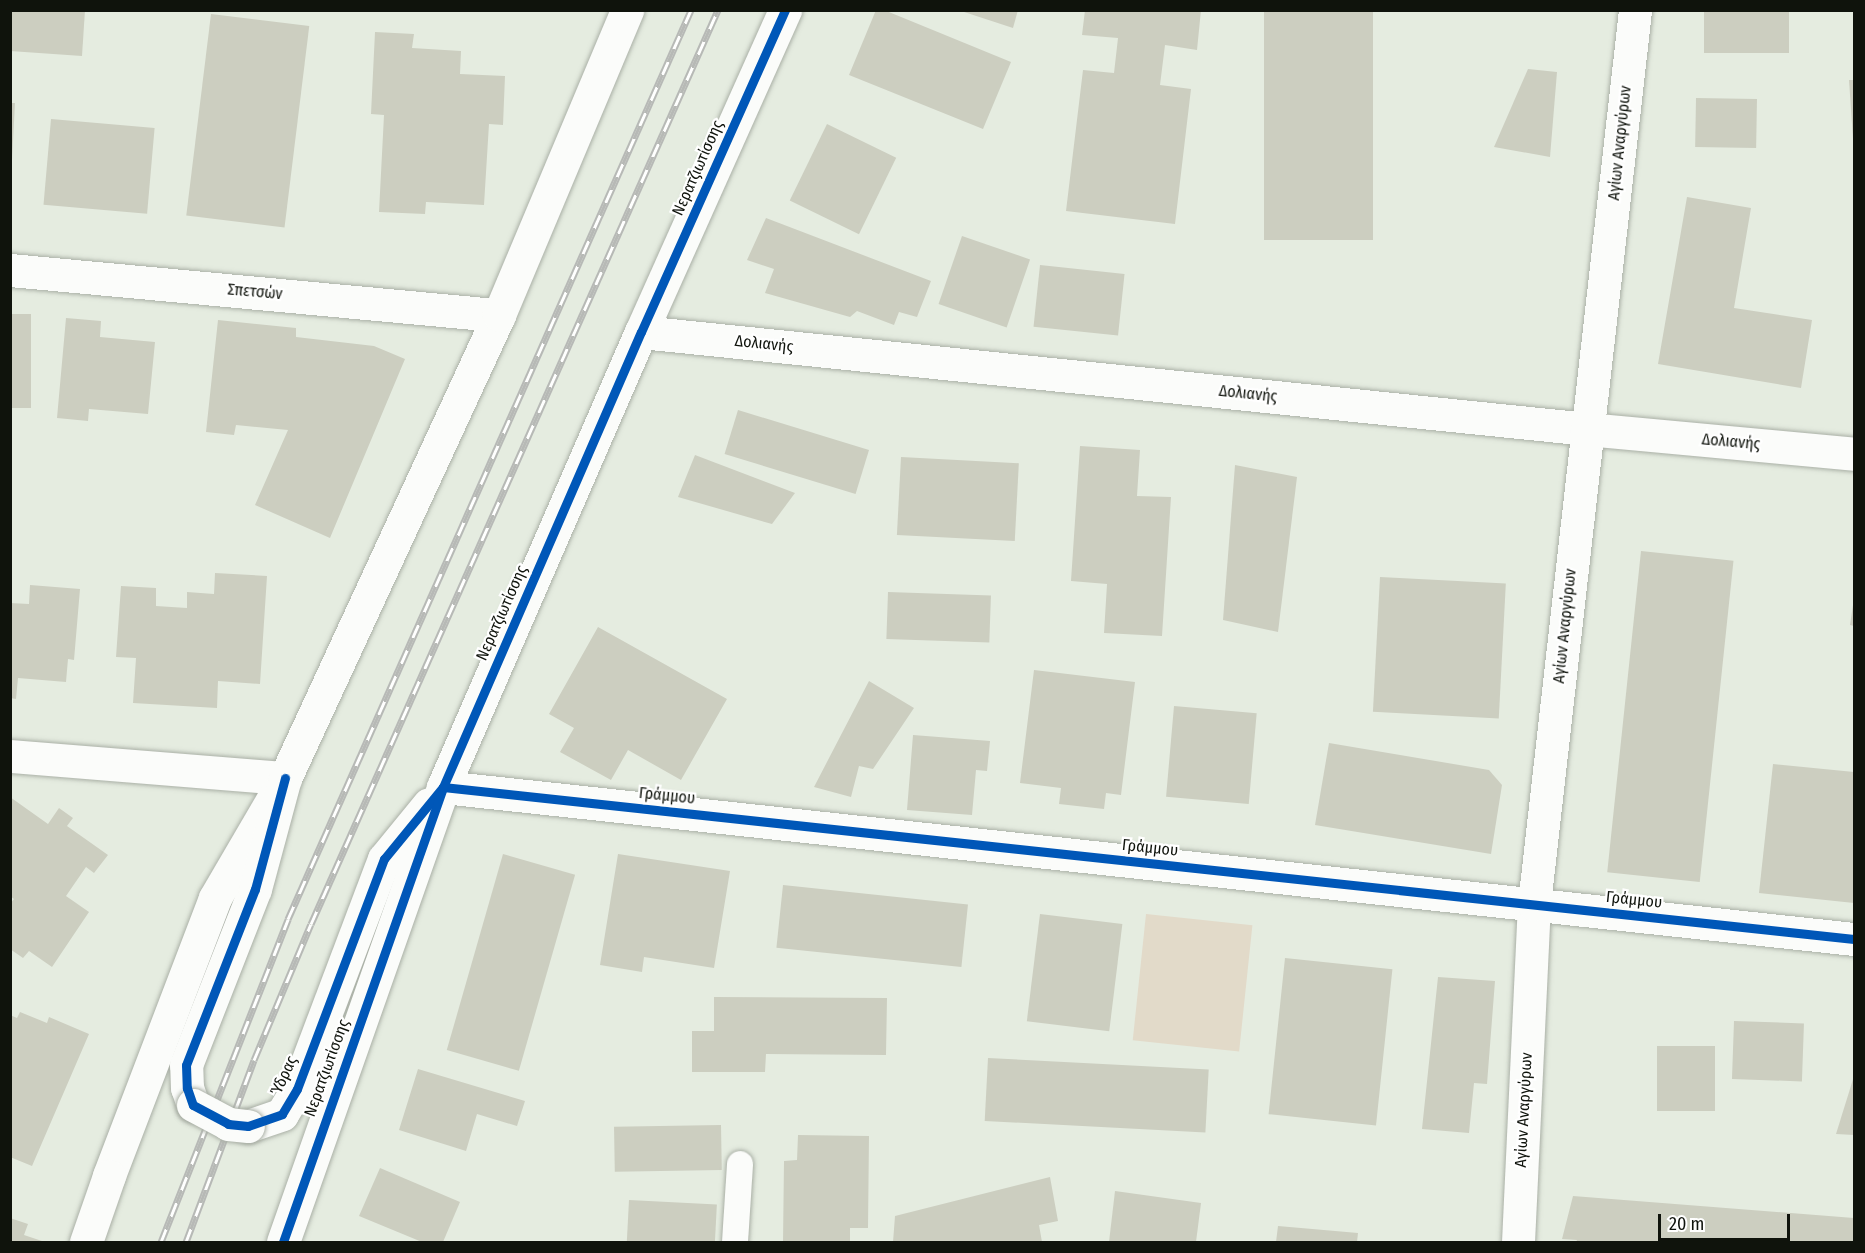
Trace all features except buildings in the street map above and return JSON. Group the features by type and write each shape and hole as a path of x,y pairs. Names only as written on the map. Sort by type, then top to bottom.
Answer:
{"street":[{"path":"86,1242 215,898 285,778 499,315 627,10"},
{"name":"Νερατζιωτίσσης","path":"283,1242 443,787 641,332 785,10"},
{"name":"Αγίων Αναργύρων","path":"1518,1242 1534,904 1635,10"},
{"name":"Σπετσών","path":"10,270 499,315"},
{"name":"Δολιανής","path":"641,332 1587,429 1854,454"},
{"path":"10,756 285,778"},
{"name":"Ύδρας","path":"285,778 255,890 186,1065 187,1088 193,1105 228,1124 248,1126 282,1114 297,1089 384,859 443,787"},
{"name":"Γράμμου","path":"443,787 1854,939"}],"lane":[{"path":"735,1242 740,1164"}],"shaded area":[{"path":"1146,914 1252,925 1239,1051 1133,1040"}],"railway":[{"path":"161,1242 288,919 691,10"},
{"path":"186,1242 254,1060 311,924 718,10"}],"cycle path":[{"path":"283,1242 443,787 641,332 785,10"},
{"path":"285,778 255,889 186,1065 187,1088 193,1105 228,1124 248,1126 282,1114 297,1089 384,859 443,787 1854,939"}]}
